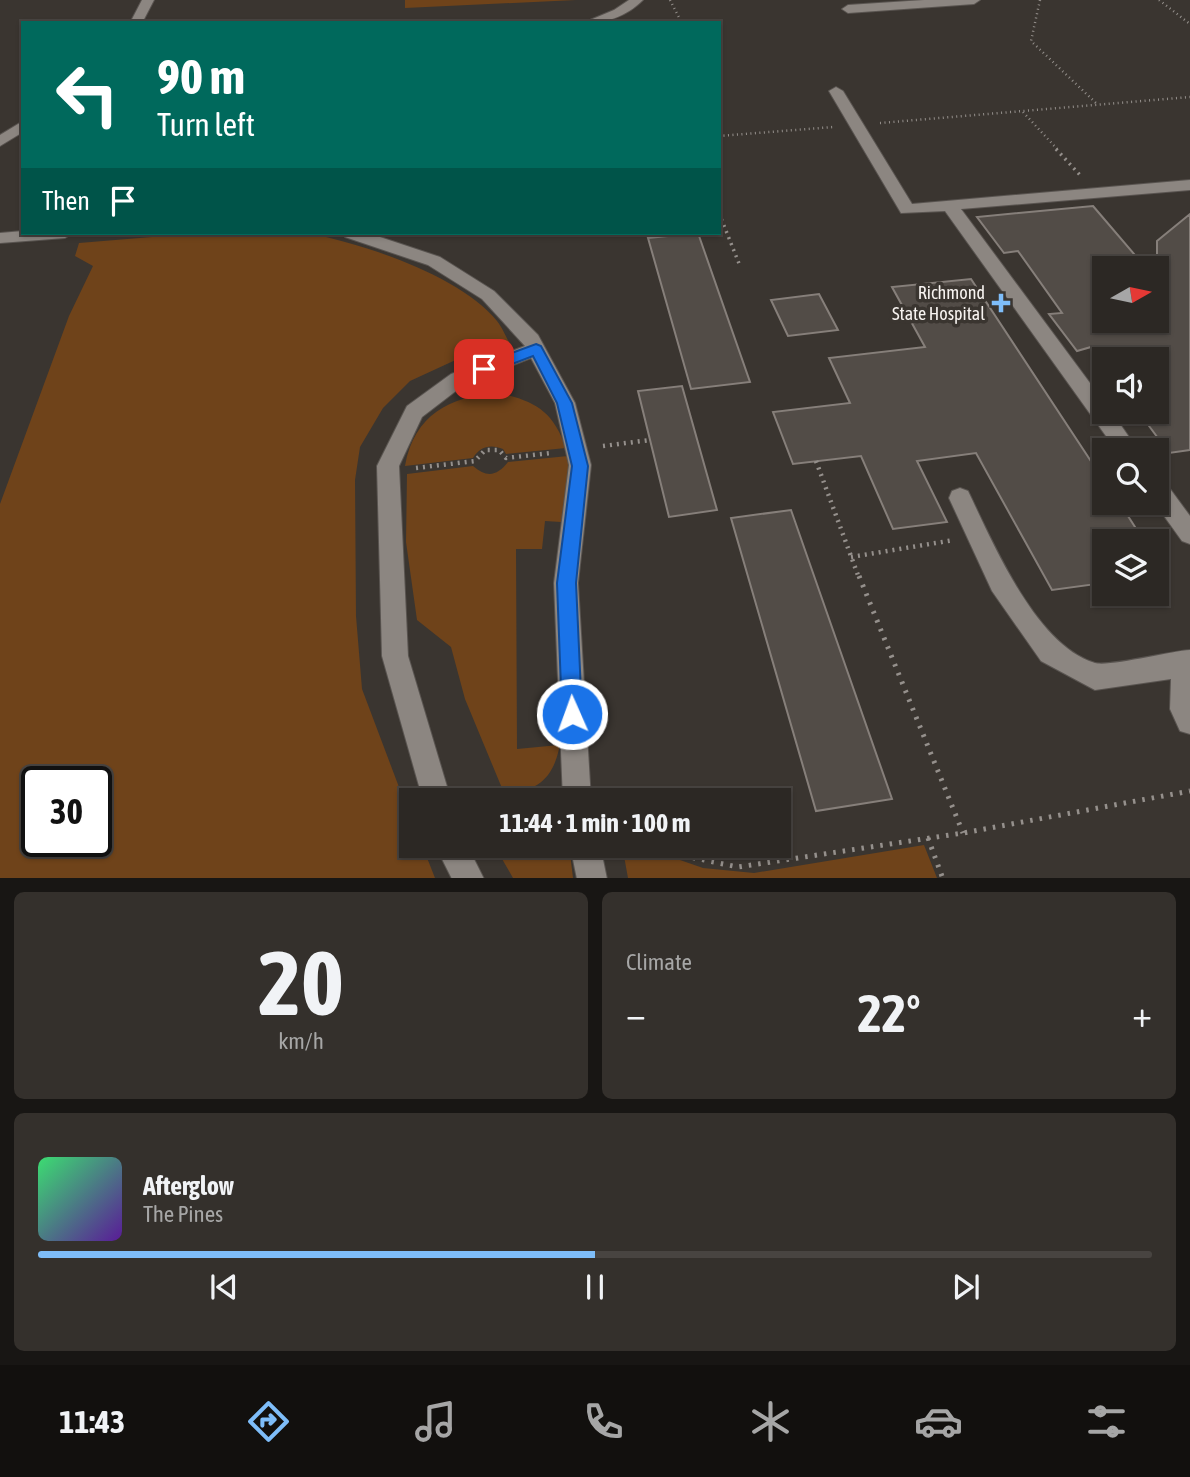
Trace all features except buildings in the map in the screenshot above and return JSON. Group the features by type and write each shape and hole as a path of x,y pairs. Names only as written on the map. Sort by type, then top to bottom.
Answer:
{"street":[{"path":"137,21 148,0"},
{"path":"595,21 618,13 637,0"},
{"path":"876,0 896,6"},
{"path":"848,9 974,0"},
{"path":"836,92 907,209 1190,185"},
{"path":"0,142 21,126"},
{"path":"949,205 1119,438"},
{"path":"0,239 43,235"},
{"path":"357,235 434,261 464,277 513,319 536,349 565,403 580,466 566,583 576,788"},
{"path":"434,788 395,656 388,466 414,412 458,379 536,349"},
{"path":"960,498 1000,583 1050,652 1095,677 1187,663 1183,709 1190,721"},
{"path":"1169,505 1190,534"},
{"path":"458,858 470,878"},
{"path":"588,858 592,878"}],"path":[{"path":"670,0 681,21"},
{"path":"1040,0 1031,41 1097,104"},
{"path":"1159,0 1190,24"},
{"path":"721,136 1190,97"},
{"path":"1022,111 1096,193"},
{"path":"721,218 740,266"},
{"path":"389,471 475,461 485,450 499,450 506,458 650,440"},
{"path":"816,461 851,557 963,833"},
{"path":"851,557 978,536"},
{"path":"694,858 738,867 963,833 1190,791"},
{"path":"928,838 943,878"}],"shaded area":[{"path":"405,0 576,0 405,8"},
{"path":"176,235 317,235 383,254 436,276 481,305 502,329 510,344 473,352 410,381 383,408 360,447 355,480 356,616 362,689 399,788 399,858 427,858 435,878 0,878 0,504 69,316 93,266 75,256 79,243"},
{"path":"498,393 532,404 549,416 566,448 506,454 503,449 490,446 479,451 473,458 405,466 417,433 437,412 464,398"},
{"path":"568,456 570,470 561,522 545,521 542,549 516,549 517,749 559,745 552,769 541,782 531,788 502,788 465,699 451,647 417,620 406,542 407,474 473,466 492,474 508,462"},
{"path":"924,845 937,878 628,878 624,858 674,858 703,868 754,873"},
{"path":"501,858 571,858 573,878 513,878"}],"place":[{"name":"Richmond State Hospital","path":"1001,303"}],"route":[{"path":"484,369 536,349 565,403 580,466 566,583 572,714"}]}
